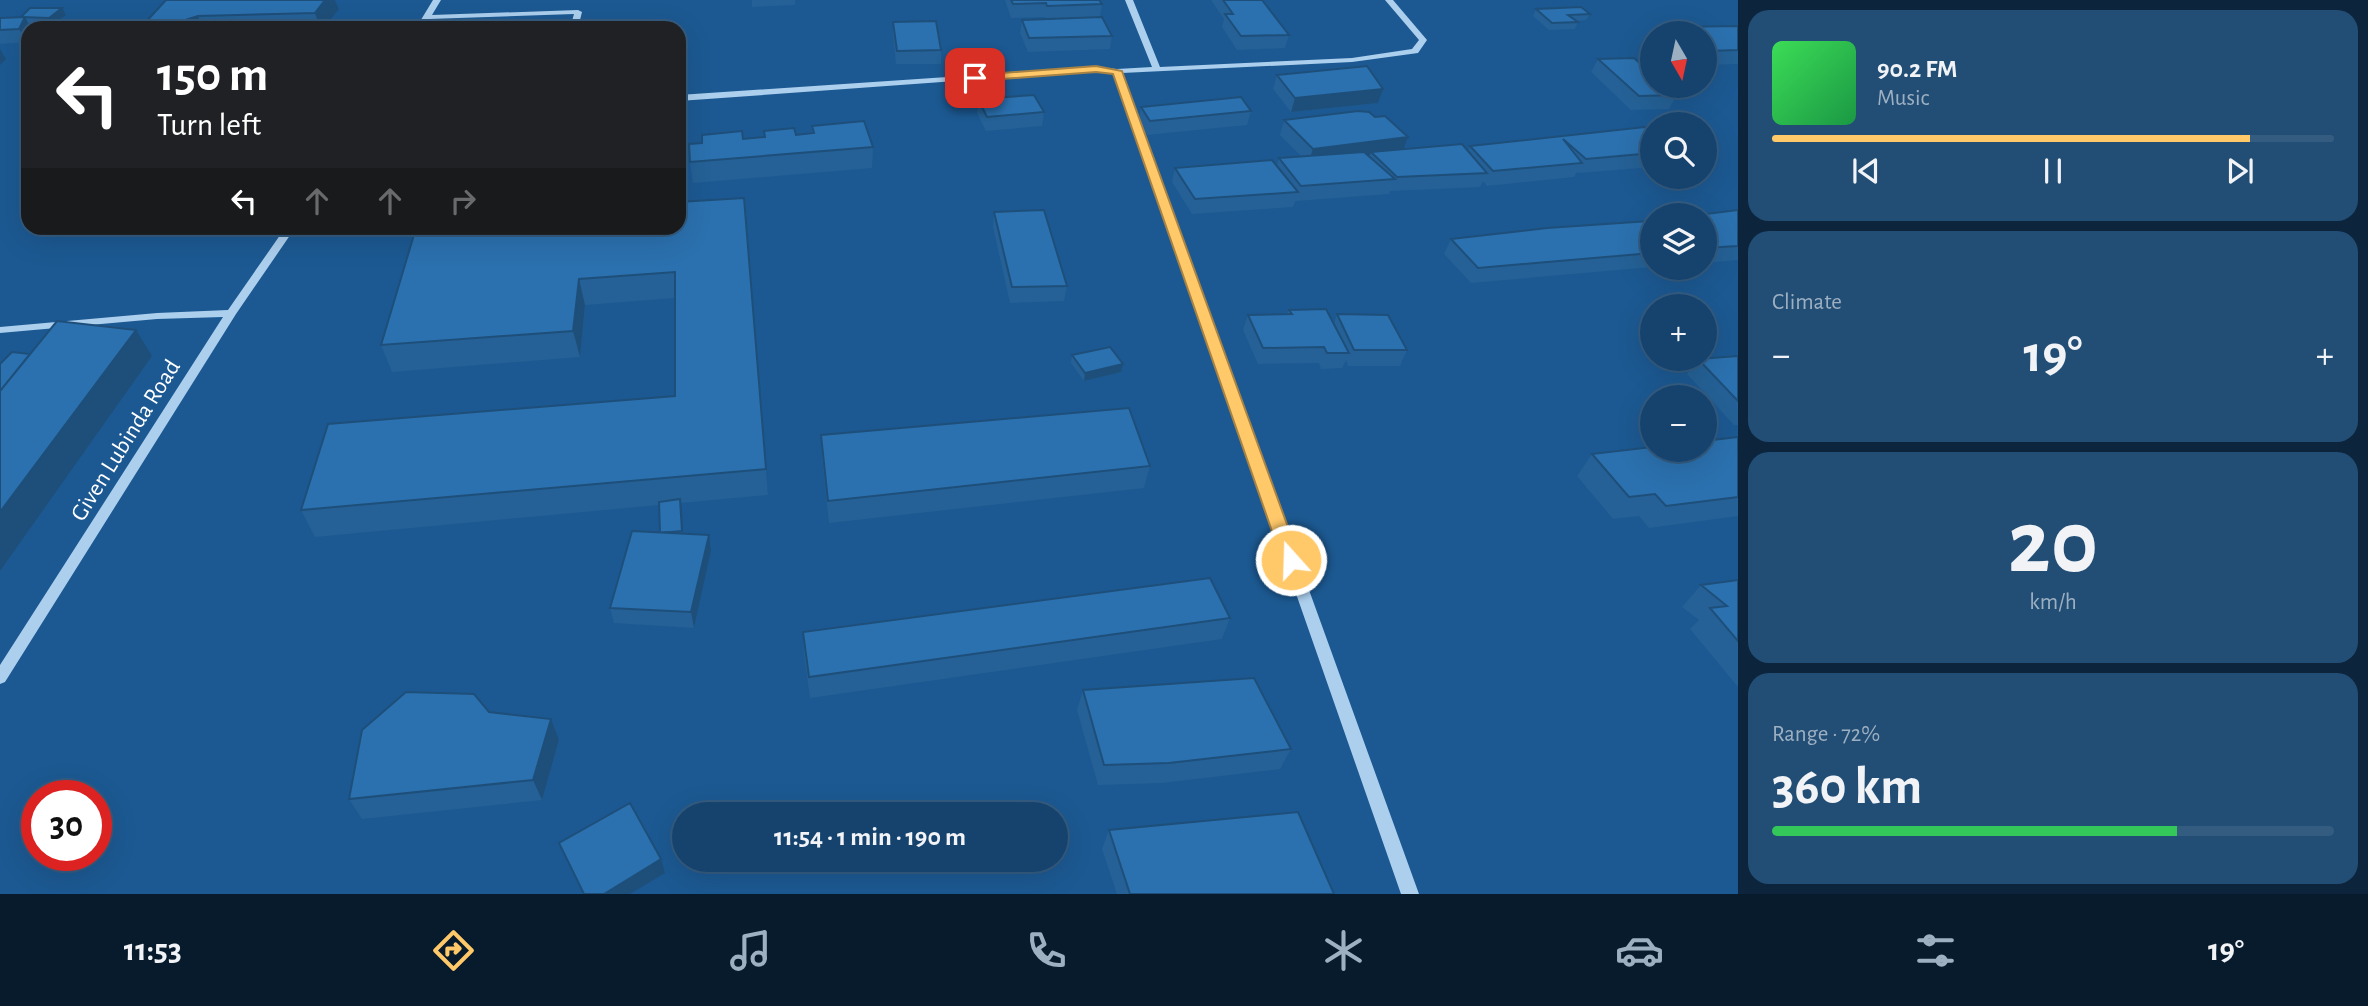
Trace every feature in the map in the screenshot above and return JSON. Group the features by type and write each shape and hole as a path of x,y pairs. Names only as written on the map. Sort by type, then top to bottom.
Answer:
{"street":[{"path":"424,21 437,0"},
{"path":"1129,0 1157,69"},
{"path":"686,98 1096,69 1117,71 1352,60 1415,51 1423,40 1389,0"},
{"path":"427,17 578,12 576,21"},
{"path":"1117,71 1410,894"},
{"name":"Given Lubinda Road","path":"0,678 231,313 285,235"},
{"path":"0,330 157,316 231,313"}],"building":[{"path":"166,0 325,0 315,13 198,16 182,21 147,21"},
{"path":"1011,0 1099,0 1102,4 1047,6 1046,3 1013,4"},
{"path":"1223,0 1262,0 1289,35 1241,36 1225,14 1233,14"},
{"path":"1581,7 1590,14 1568,15 1578,22 1552,23 1536,9"},
{"path":"30,8 62,8 49,18 21,17"},
{"path":"25,17 19,29 0,30 0,18"},
{"path":"1102,17 1112,36 1029,38 1022,20"},
{"path":"936,21 941,50 897,51 893,22"},
{"path":"1717,26 1738,26 1738,50 1717,51"},
{"path":"1634,58 1640,63 1640,96 1639,96 1598,59"},
{"path":"1367,66 1383,89 1295,98 1277,75"},
{"path":"1034,95 1044,112 987,117 978,99"},
{"path":"1241,97 1251,111 1150,121 1141,107"},
{"path":"1369,112 1375,117 1385,116 1408,137 1313,149 1284,120"},
{"path":"864,121 873,147 690,162 689,144 702,143 702,135 742,131 743,139 765,137 764,131 794,128 796,135 814,133 812,126"},
{"path":"1640,128 1640,154 1586,159 1563,139 1582,163 1493,171 1470,146"},
{"path":"1462,144 1487,173 1397,177 1371,152"},
{"path":"1364,152 1395,179 1301,186 1279,158"},
{"path":"1272,160 1298,192 1195,199 1175,168"},
{"path":"744,198 766,469 301,510 328,424 675,396 675,272 579,279 573,331 381,345 414,235 686,235 686,202"},
{"path":"1044,210 1067,286 1012,287 994,212"},
{"path":"1738,210 1738,246 1717,247 1717,213"},
{"path":"1640,222 1640,254 1478,268 1451,239 1547,228"},
{"path":"1326,309 1349,353 1327,353 1324,347 1263,348 1248,315 1292,314 1289,310"},
{"path":"1337,314 1388,315 1407,350 1354,350"},
{"path":"57,321 136,330 0,512 0,391"},
{"path":"1110,347 1123,364 1085,373 1072,355"},
{"path":"12,352 30,354 0,391 0,364"},
{"path":"1738,356 1738,401 1709,371 1717,371 1717,358"},
{"path":"1129,408 1150,466 828,501 821,435"},
{"path":"1738,437 1738,497 1666,506 1655,494 1629,497 1592,454 1640,448 1640,462 1717,462 1717,439"},
{"path":"680,499 682,531 660,533 659,502"},
{"path":"632,531 709,535 691,612 610,608"},
{"path":"1210,578 1230,618 809,677 803,632"},
{"path":"1738,580 1738,641 1710,608 1727,606 1701,585"},
{"path":"1254,678 1291,749 1169,763 1104,765 1083,690"},
{"path":"406,692 474,694 489,712 551,719 533,780 349,799 362,730"},
{"path":"630,803 661,859 604,894 584,894 559,843"},
{"path":"1298,812 1334,894 1130,894 1109,830"}],"route":[{"path":"975,78 1096,69 1117,71 1291,560"}]}
